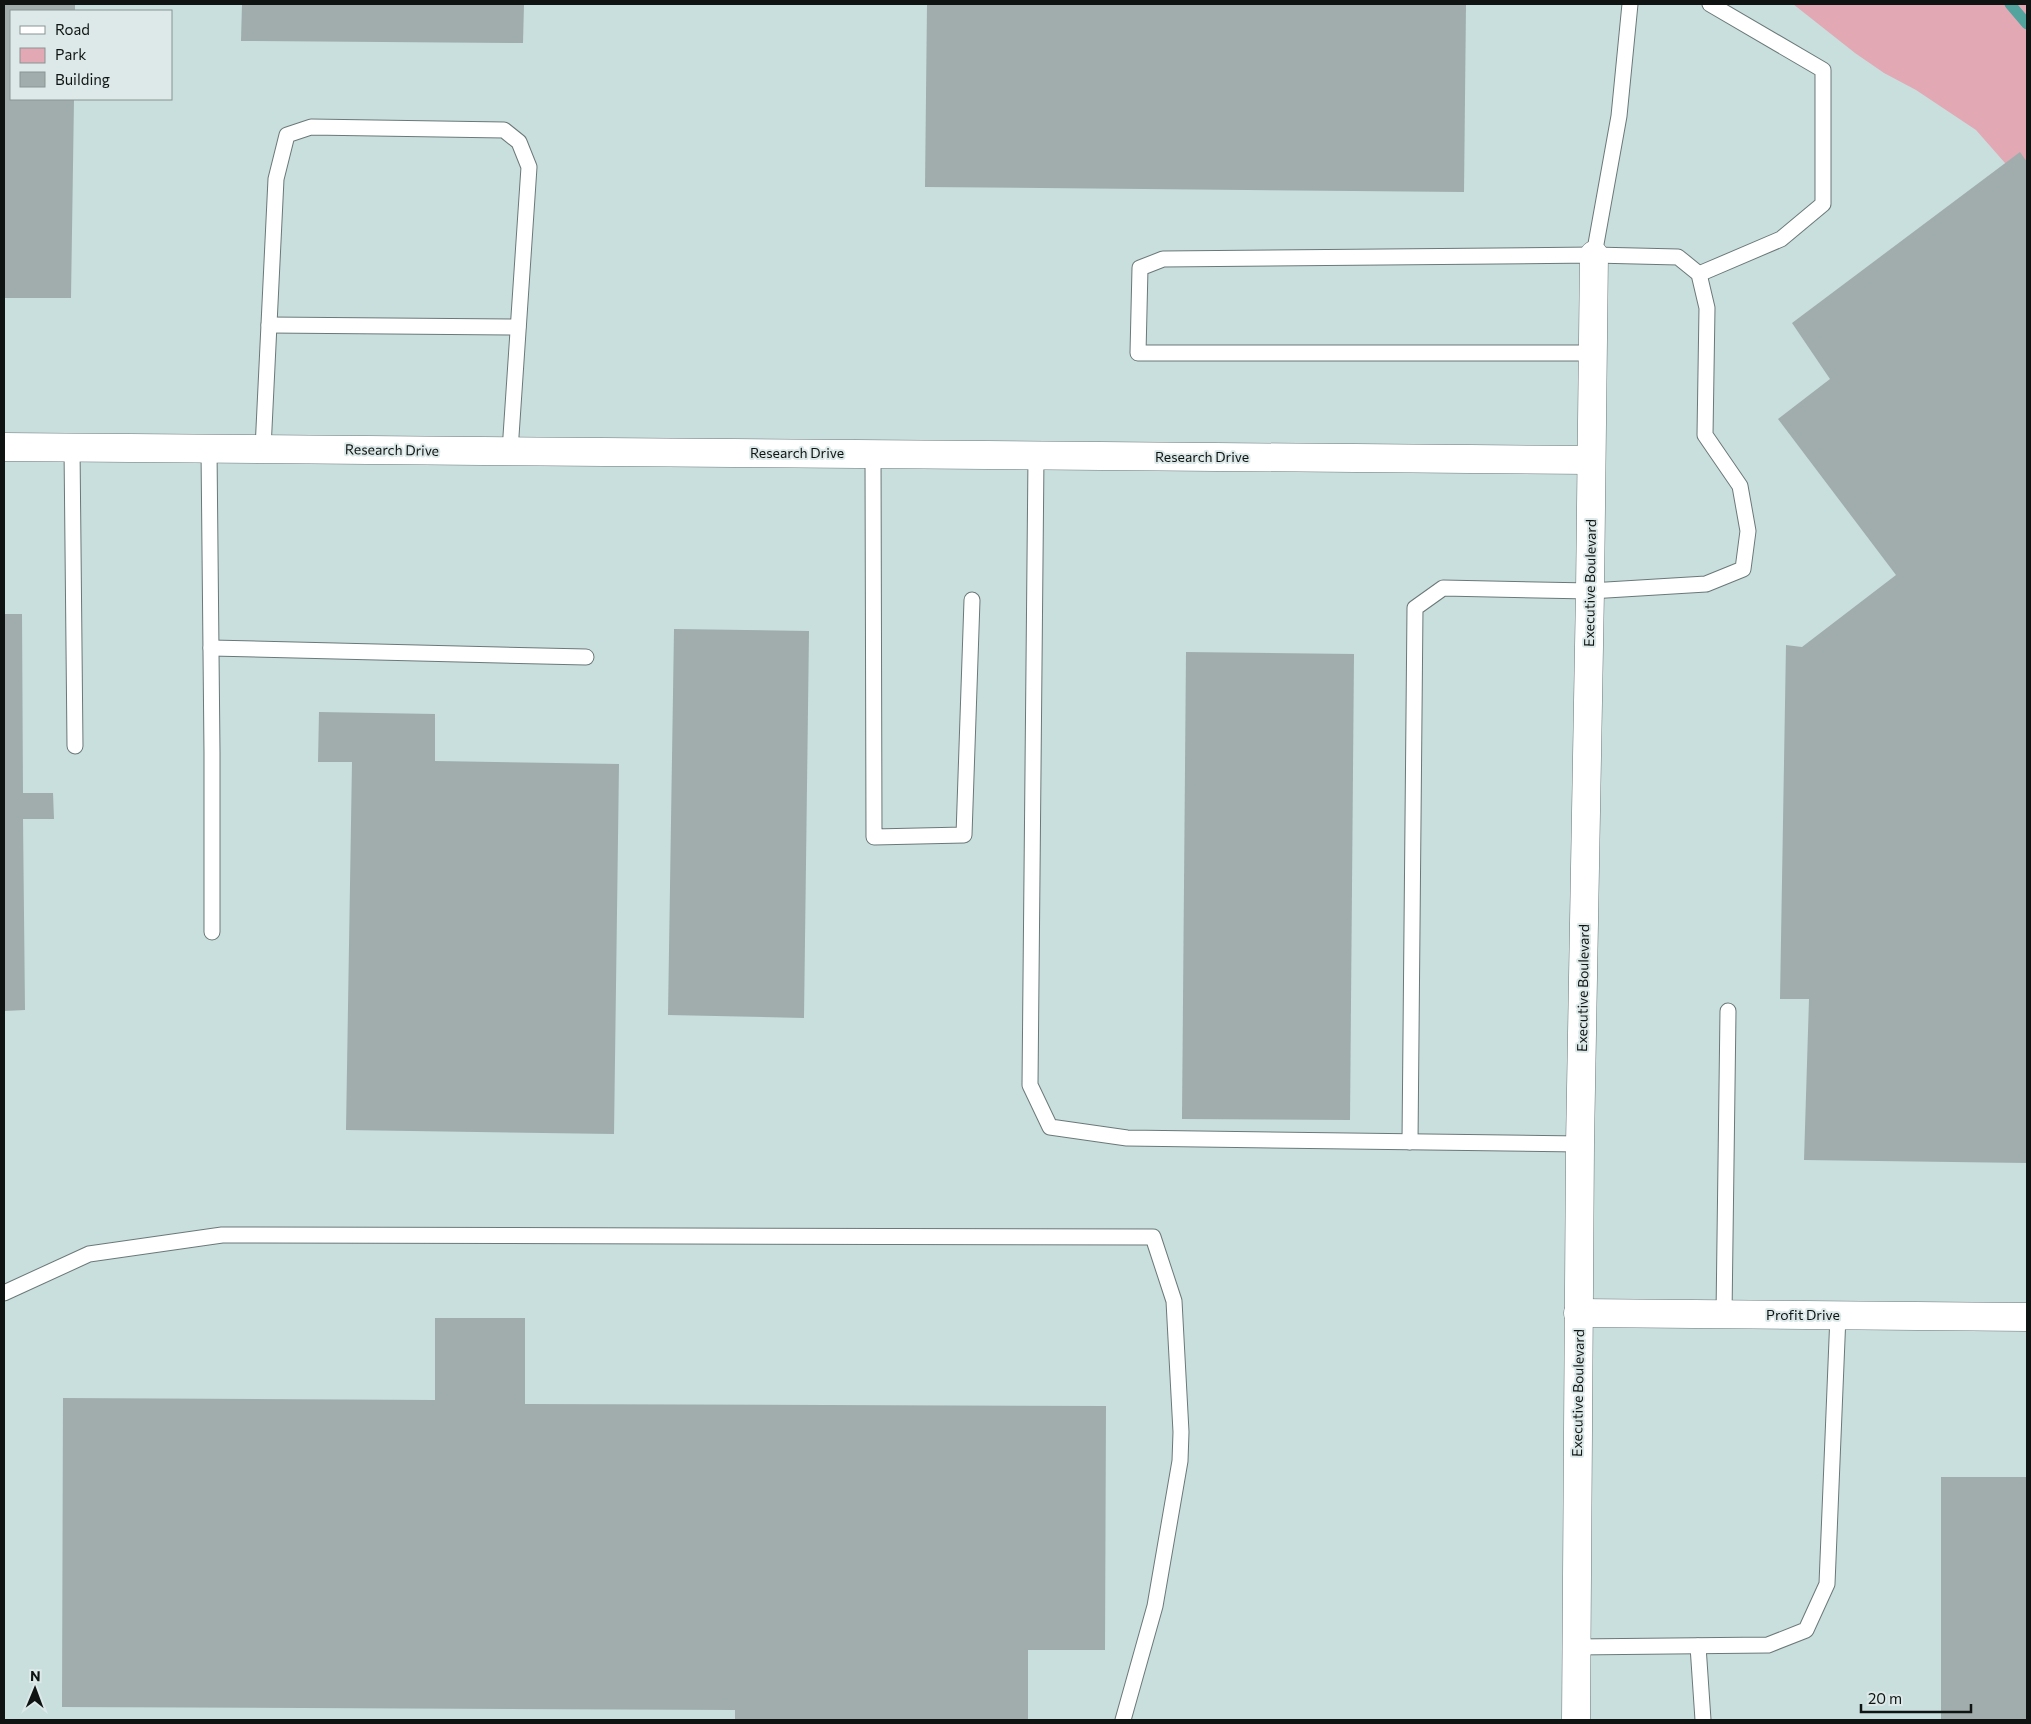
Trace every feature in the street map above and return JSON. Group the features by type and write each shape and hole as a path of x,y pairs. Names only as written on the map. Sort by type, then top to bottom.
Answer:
{"street":[{"name":"Executive Boulevard","path":"1576,1720 1575,1647 1580,1144 1594,256"},
{"name":"Research Drive","path":"4,447 1591,460"},
{"name":"Profit Drive","path":"1578,1313 2027,1317"}],"lane":[{"path":"1594,256 1619,116 1630,4"},
{"path":"1699,274 1781,239 1824,204 1823,70 1710,4"},
{"path":"263,449 276,179 287,135 311,127 504,130 519,142 530,167 510,451"},
{"path":"1410,1142 1416,608 1443,588 1590,591 1706,584 1743,569 1748,531 1740,486 1704,435 1707,308 1699,274 1678,257 1594,256 1163,259 1140,268 1138,353 1592,353"},
{"path":"269,325 518,327"},
{"path":"72,447 75,746"},
{"path":"209,448 212,932"},
{"path":"873,454 874,837 964,835 972,600"},
{"path":"1036,456 1030,1085 1050,1126 1127,1138 1580,1144"},
{"path":"211,648 586,656"},
{"path":"1724,1315 1728,1011"},
{"path":"4,1293 89,1254 222,1235 1153,1237 1174,1301 1182,1432 1180,1461 1155,1606 1123,1720"},
{"path":"1575,1647 1768,1645 1806,1630 1827,1584 1838,1315"},
{"path":"1698,1646 1703,1720"}],"shaded area":[{"path":"4,4 1839,4 2027,174 2027,1720 4,1720"}],"green space":[{"path":"1793,4 2027,4 2027,188 1976,130 1916,90 1884,73 1855,53"}],"building":[{"path":"4,4 75,4 75,10 10,10 10,100 74,100 71,298 4,298"},
{"path":"242,4 524,4 523,43 241,41"},
{"path":"927,4 1466,4 1464,192 925,187"},
{"path":"2020,152 2027,162 2027,1163 1804,1160 1809,999 1780,999 1786,645 1802,647 1896,575 1778,419 1830,379 1792,323"},
{"path":"4,614 22,614 23,793 53,793 54,819 23,819 25,1010 4,1011"},
{"path":"674,629 809,631 804,1018 668,1015"},
{"path":"1186,652 1354,654 1350,1120 1182,1119"},
{"path":"319,712 435,714 435,761 619,764 614,1134 346,1130 352,762 318,762"},
{"path":"435,1318 525,1318 525,1404 1106,1406 1105,1650 1028,1650 1028,1720 735,1720 735,1710 62,1707 63,1398 435,1400"},
{"path":"1941,1477 2027,1477 2027,1720 1941,1720"}],"waterway":[{"path":"2010,4 2027,24"}]}
